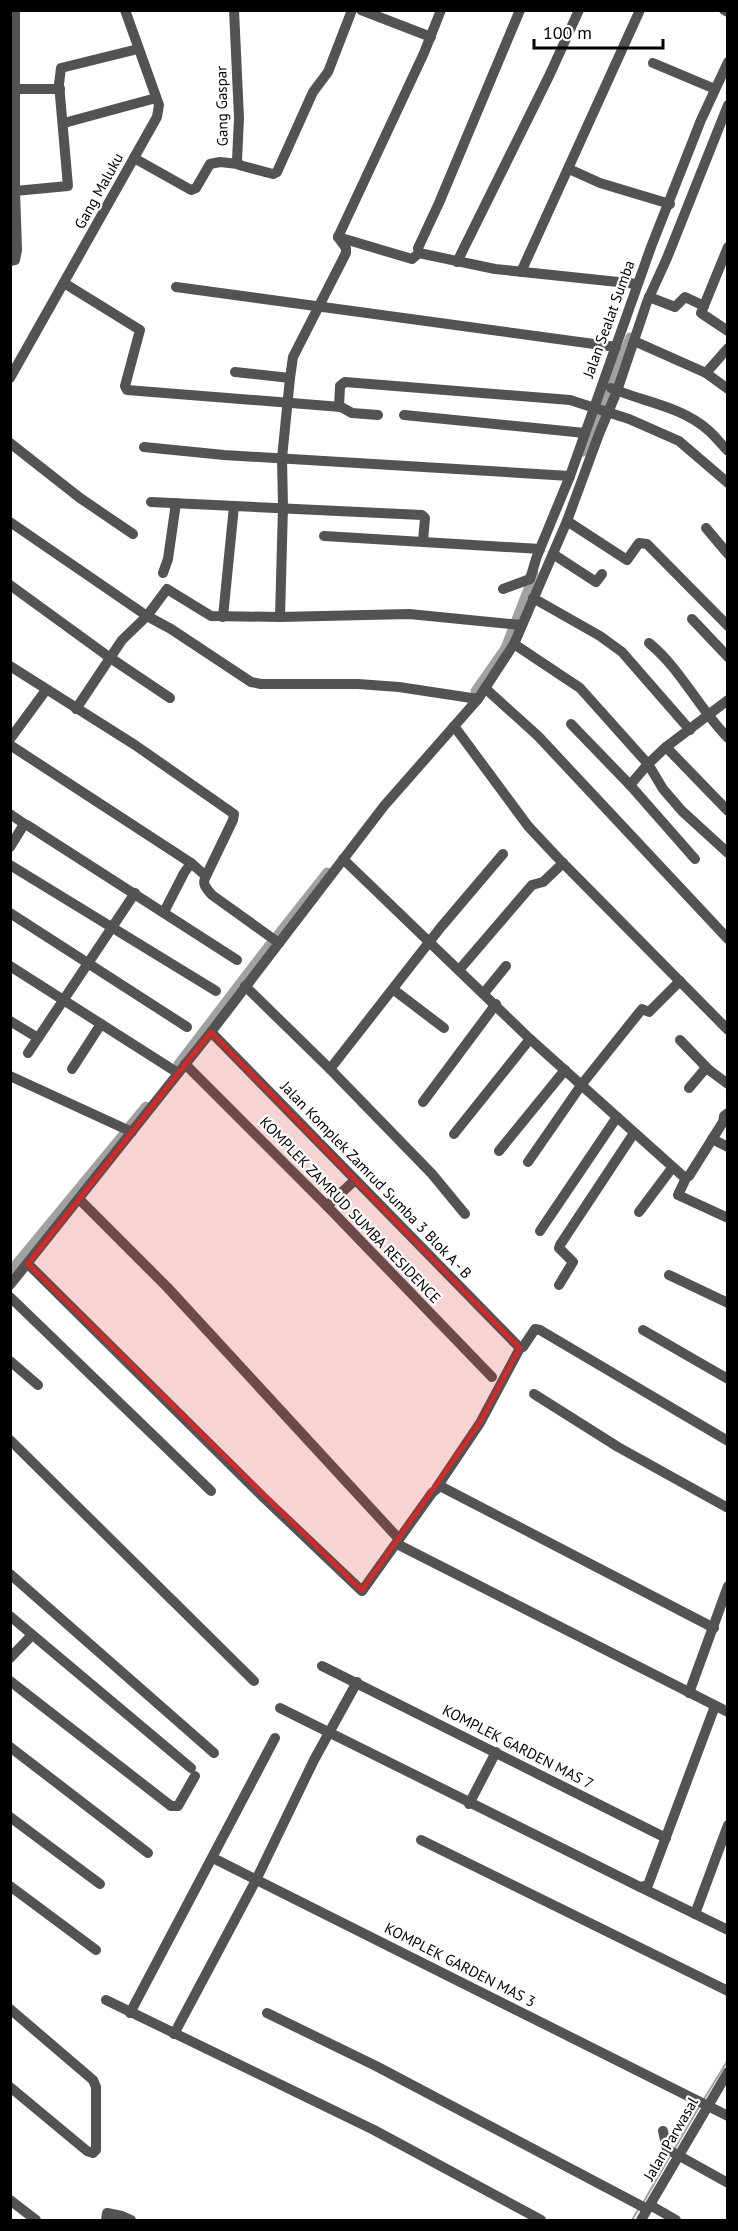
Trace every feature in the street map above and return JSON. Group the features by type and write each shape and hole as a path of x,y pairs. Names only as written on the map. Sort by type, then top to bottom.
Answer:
{"street":[{"path":"10,261 16,258 17,250 15,10"},
{"name":"Gang Maluku","path":"10,378 157,117 159,110 156,98 125,10"},
{"name":"Gang Gaspar","path":"234,10 239,127 238,164 273,174 278,170 313,92 328,72 352,10"},
{"path":"361,10 381,14 431,37"},
{"path":"338,237 431,37 441,10"},
{"path":"419,253 418,248 520,10"},
{"path":"457,262 579,10"},
{"path":"521,272 640,10"},
{"path":"15,191 68,186 60,89 61,68 138,49"},
{"name":"Jalan Sealat Sumba","path":"534,588 540,549 585,433 601,411 609,388 616,347 637,284 715,88 728,62"},
{"path":"653,63 715,88"},
{"path":"15,89 60,89"},
{"path":"63,123 156,98"},
{"path":"10,1285 211,1032 384,806 486,689 514,644 516,625 553,554 567,521 609,388 634,341 649,297 728,105"},
{"path":"134,158 191,190 196,188 210,164 220,162 238,164"},
{"path":"569,169 600,183 670,204"},
{"path":"338,237 412,259 419,253"},
{"path":"279,617 284,507 282,458 286,402 293,357 320,308 346,250 338,237"},
{"path":"728,247 701,312 728,331"},
{"path":"419,253 457,262 521,272 637,284"},
{"path":"64,283 140,330 124,386 127,390 339,407 352,413 378,415"},
{"path":"176,287 616,347"},
{"path":"649,297 675,307 685,297 704,306"},
{"path":"634,341 706,373 728,389"},
{"path":"706,373 728,348"},
{"path":"235,372 290,378"},
{"path":"339,407 340,386 345,382 570,400 629,419 679,441 728,483"},
{"path":"609,388 697,421 728,451"},
{"path":"404,415 585,433"},
{"path":"10,443 71,492 133,534"},
{"path":"144,447 569,479 578,488"},
{"path":"150,502 422,515 425,518 423,542"},
{"path":"163,573 168,559 176,503"},
{"path":"224,617 234,506"},
{"path":"567,521 627,560 639,543 647,543 728,626"},
{"path":"10,522 147,616 171,629 251,682 399,687 478,699"},
{"path":"706,528 728,554"},
{"path":"324,536 540,549"},
{"path":"553,554 596,582 602,574"},
{"path":"10,585 170,698"},
{"path":"503,589 534,588 622,652 690,730"},
{"path":"76,709 109,657 126,636 147,616 167,590 206,614 224,617 409,614 516,625"},
{"path":"692,619 728,657"},
{"path":"650,643 666,659 708,717 728,738"},
{"path":"514,644 580,688 648,764 663,789 682,811 728,853"},
{"path":"10,666 135,745 234,814 204,881 206,888 212,895 279,943"},
{"path":"486,689 538,736 728,939"},
{"path":"10,739 46,690"},
{"path":"630,785 666,747 728,700"},
{"path":"571,724 630,785 695,859"},
{"path":"454,726 528,826 728,1030"},
{"path":"10,745 191,863 206,876"},
{"path":"666,747 728,811"},
{"path":"10,814 237,960"},
{"path":"10,847 26,825"},
{"path":"330,1069 503,854"},
{"path":"343,859 530,1039 672,1168 686,1178"},
{"path":"164,912 183,873 191,863"},
{"path":"459,970 532,885 543,882 563,863"},
{"path":"10,865 216,991"},
{"path":"28,1053 135,893"},
{"path":"10,913 187,1027"},
{"name":"KOMPLEK ZAMRUD SUMBA RESIDENCE","path":"10,966 101,1024 181,1069 327,1206 492,1377"},
{"path":"484,993 506,966"},
{"path":"528,1162 582,1084 642,1009 649,1012 680,981"},
{"path":"245,986 432,1174 465,1214"},
{"path":"394,990 444,1028"},
{"path":"423,1102 496,1004"},
{"path":"10,1021 38,1038"},
{"path":"72,1069 101,1024"},
{"name":"Jalan Komplek Zamrud Sumba 3 Blok A - B","path":"211,1032 520,1348"},
{"path":"454,1134 530,1039"},
{"path":"680,1040 710,1070 728,1084"},
{"path":"689,1088 705,1069 710,1070"},
{"path":"499,1151 565,1070"},
{"path":"10,1076 132,1132"},
{"path":"728,1113 686,1178 678,1195 728,1218"},
{"path":"540,1231 617,1117"},
{"path":"559,1285 573,1262 559,1248 560,1245 634,1133"},
{"path":"712,1139 728,1147"},
{"path":"639,1212 672,1168"},
{"path":"327,1206 354,1180"},
{"path":"79,1199 167,1287 398,1542 728,1712"},
{"path":"28,1264 263,1497 362,1591 480,1424 520,1348 535,1329 728,1441"},
{"path":"669,1275 728,1303"},
{"path":"10,1297 212,1491"},
{"path":"644,1330 728,1379"},
{"path":"10,1361 38,1385"},
{"path":"534,1394 618,1447 728,1508"},
{"path":"10,1440 254,1681"},
{"path":"437,1486 443,1487 714,1628"},
{"path":"10,1574 214,1754"},
{"path":"689,1693 728,1586"},
{"path":"10,1616 193,1772 178,1806 171,1806 10,1681"},
{"path":"10,1658 32,1635"},
{"name":"KOMPLEK GARDEN MAS 7","path":"322,1665 666,1838"},
{"path":"174,2034 357,1682"},
{"path":"640,1887 648,1885 715,1706"},
{"path":"280,1708 469,1804 728,1930"},
{"path":"130,2013 275,1738"},
{"path":"10,1747 148,1853"},
{"path":"469,1804 496,1752"},
{"path":"10,1817 100,1884"},
{"path":"695,1914 728,1825"},
{"path":"421,1840 728,1991"},
{"name":"KOMPLEK GARDEN MAS 3","path":"213,1858 728,2116"},
{"path":"10,1886 96,1950"},
{"path":"106,2000 374,2130 542,2220"},
{"path":"10,2009 93,2080 96,2087 96,2150 93,2153 87,2151 10,2087"},
{"path":"267,2013 376,2066 635,2203 675,2220"},
{"name":"Jalan Parwasal","path":"641,2220 673,2153 701,2103 728,2072"},
{"path":"663,2131 673,2153 728,2183"},
{"path":"10,2200 36,2220"},
{"path":"106,2220 107,2213 131,2220"}],"highlighted area":[{"path":"211,1032 520,1348 480,1423 362,1591 28,1264"}],"waterway":[{"path":"583,452 630,337"},
{"path":"475,691 505,648 534,573"},
{"path":"278,934 327,872"},
{"path":"178,1064 269,945"},
{"path":"130,1125 146,1106"},
{"path":"10,1271 124,1133"},
{"path":"704,2099 728,2060"},
{"path":"675,2148 699,2107"},
{"path":"643,2203 670,2156"},
{"path":"632,2220 638,2210"}]}
